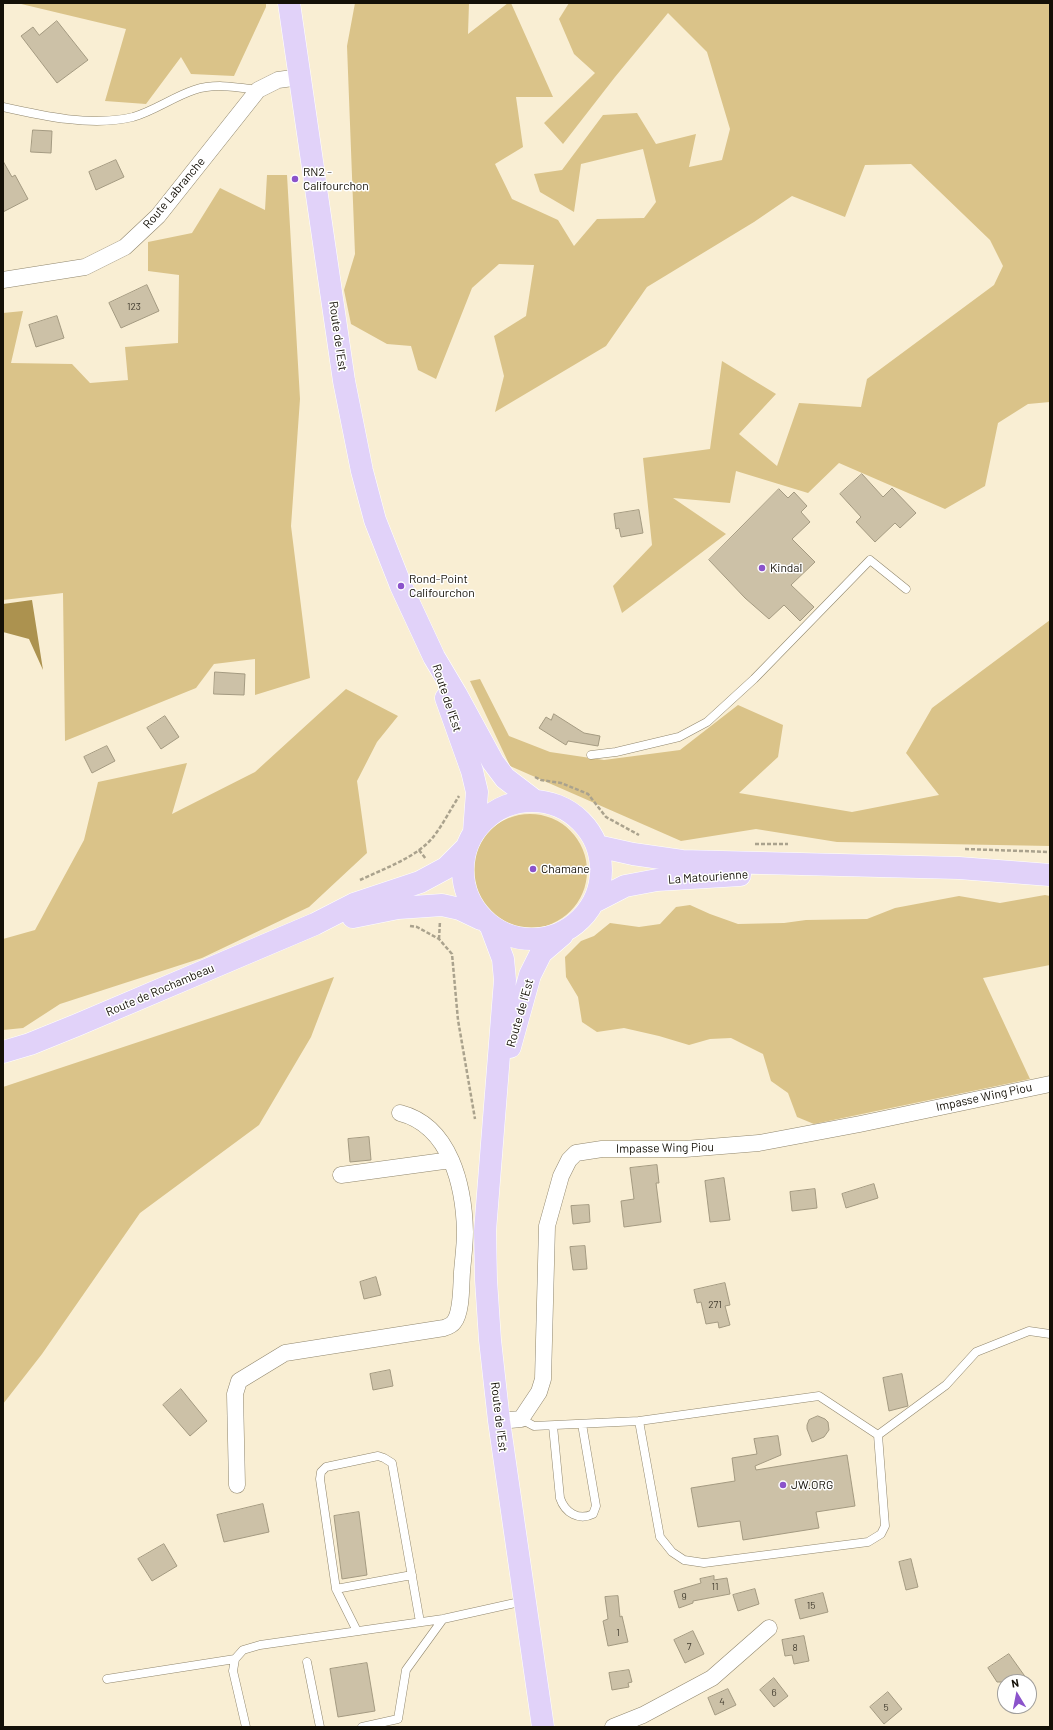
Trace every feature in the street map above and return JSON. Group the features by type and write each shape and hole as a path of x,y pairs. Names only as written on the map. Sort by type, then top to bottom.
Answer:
{"main road":[{"name":"Route de l'Est","path":"289,3 344,381 362,471 375,520 387,552 434,657 493,762 505,778 535,801"},
{"name":"Route de l'Est","path":"434,657 445,697 472,770 477,792 470,840"},
{"path":"535,801 555,805 573,814 588,828 598,846 602,865 600,884 594,902 582,919 565,932 547,938 527,940 508,936 486,923 470,903 463,885 462,866 470,840 490,814 511,804 535,801"},
{"name":"Route de Rochambeau","path":"3,1052 30,1044 77,1025 315,924 354,904 420,882 446,868 470,840"},
{"name":"La Matourienne","path":"598,846 633,854 682,861 827,866 959,868 1050,874"},
{"name":"La Matourienne","path":"594,902 625,886 657,880 738,875 827,866"},
{"name":"Route de Rochambeau","path":"315,924 398,908 434,905 442,905 460,909 486,923"},
{"name":"Route de l'Est","path":"486,923 503,959 505,980 495,1105 475,1232 490,1340 499,1421 543,1727"},
{"name":"Route de l'Est","path":"495,1105 518,1014 530,975 541,954 565,932"}],"street":[{"name":"Route Labranche","path":"3,280 85,267 125,247 158,216 258,90 278,80 300,77"},
{"name":"Impasse Wing Piou","path":"521,1419 539,1392 543,1379 547,1226 561,1176 568,1160 576,1154 602,1149 685,1149 759,1143 860,1124 1050,1084"},
{"path":"237,1485 235,1394 239,1381 285,1353 444,1328 454,1323 459,1311 475,1232 458,1176 442,1143 426,1124 413,1116 400,1113"},
{"path":"341,1175 451,1160"},
{"path":"499,1421 521,1419"},
{"path":"613,1727 643,1715 712,1678 769,1628"}],"lane":[{"path":"3,107 38,116 102,121 133,117 195,90 224,85 258,90"},
{"path":"591,755 616,752 680,737 707,722 754,679 870,560 906,589"},
{"path":"878,1435 946,1385 976,1352 1029,1330 1050,1334"},
{"path":"521,1419 534,1426 639,1422 819,1396 878,1435"},
{"path":"639,1422 660,1537 672,1552 684,1560 704,1563 868,1542 881,1534 885,1526 878,1435"},
{"path":"553,1426 560,1498 563,1506 577,1516 586,1517 593,1514 596,1506 582,1424"},
{"path":"358,1631 336,1588 320,1479 321,1472 326,1467 378,1456 392,1463 420,1622"},
{"path":"336,1588 412,1575"},
{"path":"246,1727 233,1671 235,1659 243,1650 260,1645 443,1619 525,1601"},
{"path":"362,1727 398,1719 406,1670 443,1619"},
{"path":"107,1679 235,1659"},
{"path":"307,1662 320,1727"}],"path":[{"path":"534,777 541,780 561,783 588,794 606,817 637,835 644,836"},
{"path":"360,880 393,865 419,850 433,837 459,795 466,794"},
{"path":"748,844 794,845"},
{"path":"958,849 1050,852"},
{"path":"439,939 452,954 458,1020 475,1121"}],"shaded area":[{"path":"17,3 266,3 266,7 234,76 191,74 181,57 146,104 105,101 126,29"},
{"path":"355,3 469,3 468,34 508,3 511,3 553,97 516,97 523,147 495,164 512,199 558,220 574,246 597,219 644,218 656,202 643,149 581,164 574,212 540,192 534,174 562,170 603,115 637,113 656,144 696,134 689,167 722,160 730,129 707,52 668,13 615,77 563,144 544,123 595,73 574,54 559,19 569,3 1050,3 1050,402 1028,404 998,423 985,486 945,509 839,463 808,493 736,471 730,503 673,498 726,534 622,613 613,586 652,545 643,458 710,449 722,361 776,394 739,434 777,466 799,403 861,407 867,379 994,285 1003,266 990,240 911,164 865,165 845,217 792,196 754,222 647,287 606,346 495,412 504,376 494,336 526,316 534,265 499,264 472,288 436,379 418,370 411,346 387,344 351,324 344,290 355,254 347,46"},
{"path":"267,175 287,175 300,399 291,526 310,678 255,695 255,659 214,664 196,688 65,741 63,593 3,600 3,313 23,311 11,363 72,364 90,383 128,380 125,347 178,343 179,275 148,271 148,242 192,233 220,188 265,210"},
{"path":"32,600 43,670 29,639 3,632 3,604"},
{"path":"1050,620 1050,846 837,842 756,829 681,841 510,766 470,681 480,679 509,736 550,752 604,760 680,750 738,705 783,725 778,757 739,793 852,812 939,795 906,753 932,708"},
{"path":"346,689 398,716 377,742 357,781 367,853 309,907 202,958 60,1004 23,1028 3,1030 3,939 35,930 84,840 98,782 187,763 172,814 255,772"},
{"path":"530,814 552,818 571,830 583,849 587,871 583,893 571,912 552,924 530,928 508,924 489,912 477,893 473,871 477,849 489,830 508,818"},
{"path":"1045,895 1050,896 1050,965 983,978 1030,1079 814,1124 797,1117 788,1093 771,1081 763,1054 731,1038 710,1039 689,1045 624,1028 597,1032 582,1022 578,997 566,977 565,957 581,941 594,936 610,923 639,927 660,924 676,907 690,905 738,924 784,923 806,920 867,919 895,908 959,896 1000,903"},
{"path":"334,977 311,1037 259,1125 140,1213 42,1354 3,1404 3,1087"}],"building":[{"path":"57,21 88,60 57,83 21,36 33,27 39,35"},
{"path":"33,130 52,131 51,153 31,152"},
{"path":"116,160 124,177 96,190 89,172"},
{"path":"3,161 12,177 15,175 28,199 3,212"},
{"path":"147,285 159,311 121,328 109,303"},
{"path":"57,316 64,338 36,347 29,325"},
{"path":"862,474 883,497 892,488 916,513 900,528 895,523 875,542 856,522 861,517 840,494"},
{"path":"779,489 788,498 794,492 807,506 801,512 810,522 792,539 815,562 791,585 814,607 800,621 784,605 769,619 745,598 709,560"},
{"path":"639,510 643,533 621,537 619,528 616,529 614,514"},
{"path":"215,672 245,674 244,695 214,694"},
{"path":"554,714 584,733 600,736 598,746 568,741 566,745 539,728 546,717 551,720"},
{"path":"165,716 179,737 161,749 147,728"},
{"path":"107,746 115,761 92,773 84,757"},
{"path":"369,1137 371,1160 350,1162 348,1139"},
{"path":"657,1165 659,1183 656,1183 661,1222 624,1227 621,1201 634,1199 630,1168"},
{"path":"724,1178 730,1220 710,1222 705,1181"},
{"path":"874,1184 878,1198 846,1208 842,1194"},
{"path":"815,1189 817,1208 792,1211 790,1192"},
{"path":"589,1205 590,1222 573,1224 571,1206"},
{"path":"585,1246 587,1269 573,1270 570,1247"},
{"path":"376,1277 381,1295 364,1299 360,1282"},
{"path":"725,1283 730,1305 725,1306 730,1325 719,1328 718,1322 706,1324 701,1302 697,1303 694,1290"},
{"path":"390,1370 393,1386 373,1390 370,1374"},
{"path":"902,1374 908,1406 889,1411 883,1378"},
{"path":"181,1389 207,1421 190,1436 163,1405"},
{"path":"818,1416 828,1422 829,1430 824,1437 812,1442 807,1425 809,1420"},
{"name":"JW.ORG","path":"778,1436 781,1455 755,1466 756,1470 847,1455 855,1506 816,1512 819,1528 743,1540 740,1521 698,1527 691,1488 735,1481 732,1458 757,1454 754,1439"},
{"path":"263,1504 269,1532 224,1542 217,1515"},
{"path":"359,1512 367,1575 342,1579 334,1516"},
{"path":"164,1544 177,1566 152,1581 138,1559"},
{"path":"911,1559 918,1587 906,1590 899,1562"},
{"path":"714,1576 714,1580 727,1578 730,1594 693,1601 693,1603 679,1608 674,1591 701,1583 700,1579"},
{"path":"755,1589 759,1604 738,1611 733,1595"},
{"path":"823,1593 828,1612 800,1619 795,1600"},
{"path":"618,1596 620,1617 622,1616 628,1642 608,1646 603,1621 608,1619 605,1597"},
{"path":"693,1631 704,1654 685,1663 674,1640"},
{"path":"804,1636 809,1661 794,1664 792,1655 785,1656 782,1640"},
{"path":"1009,1654 1023,1674 997,1674 997,1682 988,1668"},
{"path":"367,1663 375,1711 338,1717 330,1669"},
{"path":"629,1670 632,1682 628,1683 629,1687 612,1690 609,1673"},
{"path":"774,1678 788,1696 774,1707 760,1690"},
{"path":"728,1689 736,1705 715,1715 708,1698"},
{"path":"888,1692 902,1709 884,1724 870,1707"}],"place":[{"name":"RN2 - Califourchon","path":"295,179"},
{"name":"Kindal","path":"762,568"},
{"name":"Rond-Point Califourchon","path":"401,586"},
{"name":"Chamane","path":"533,869"},
{"name":"JW.ORG","path":"783,1485"}]}
